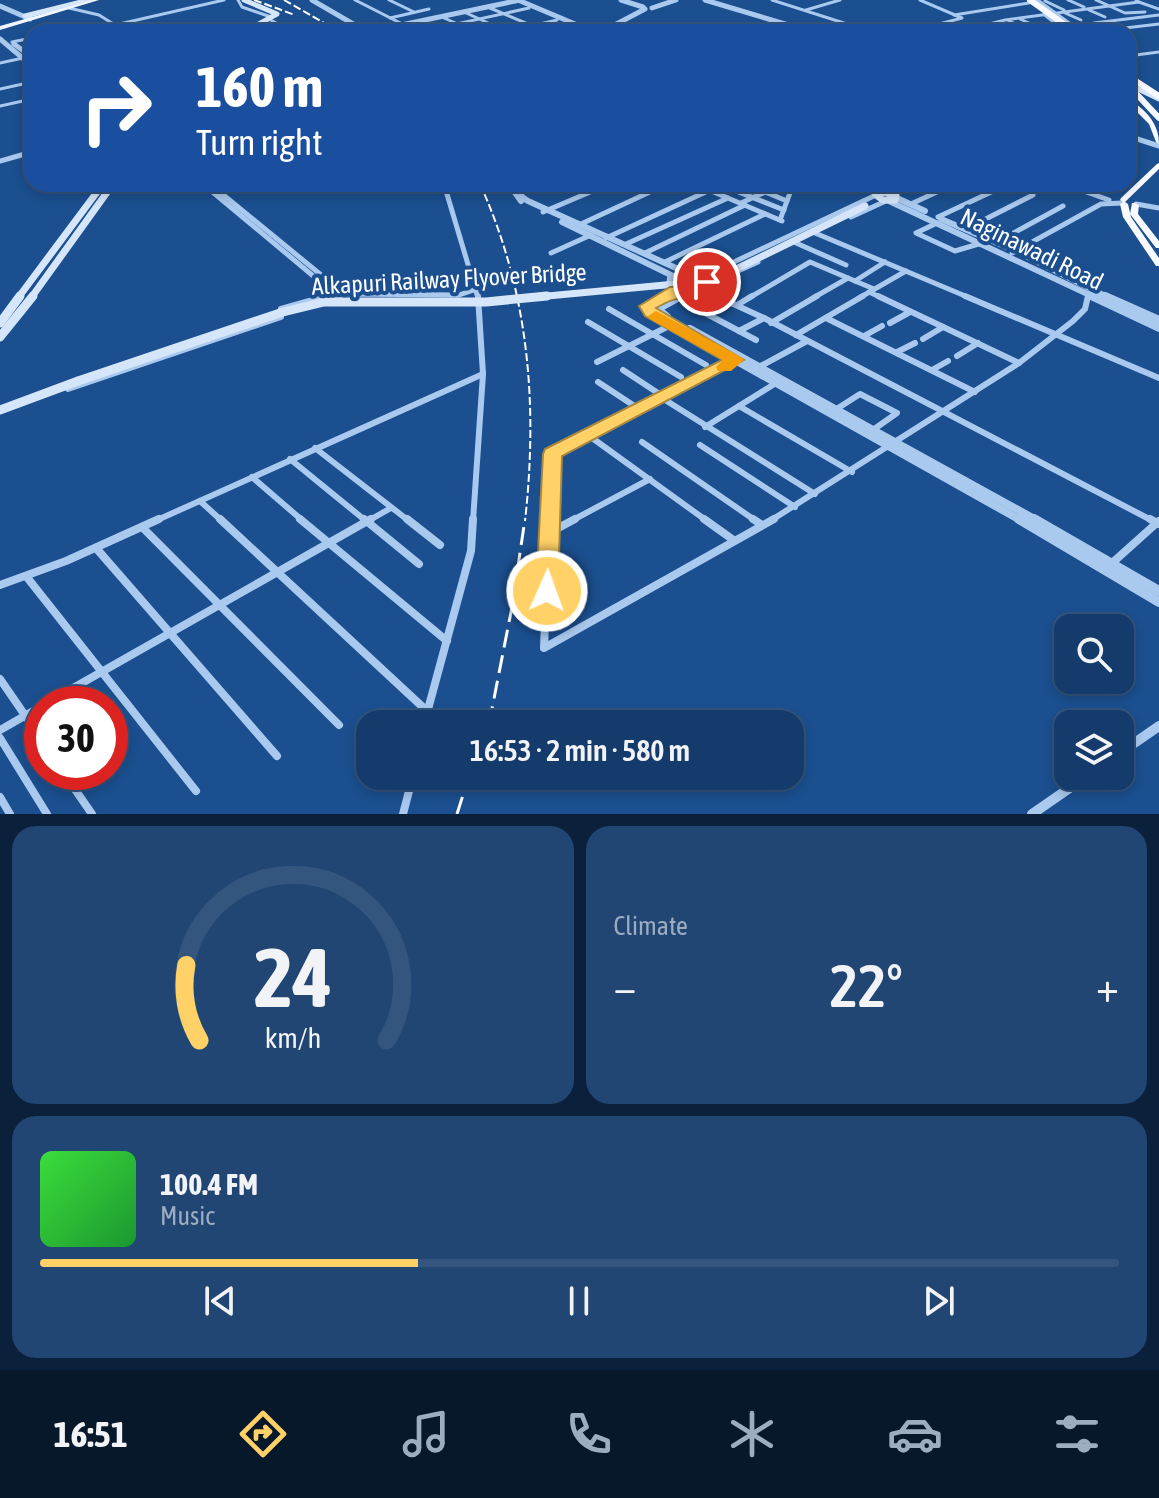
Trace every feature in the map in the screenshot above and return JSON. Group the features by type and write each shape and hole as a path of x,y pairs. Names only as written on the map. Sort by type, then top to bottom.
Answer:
{"highway":[{"path":"1029,1 1062,24"},
{"path":"1136,86 1159,96"},
{"path":"1136,89 1159,118"},
{"path":"1136,108 1152,123 1159,144"},
{"path":"1129,205 1159,165"},
{"path":"1129,205 1159,174"},
{"path":"1129,205 1159,248"},
{"path":"1129,205 1159,264"}],"main road":[{"path":"1,35 28,18 91,0"},
{"path":"1,35 15,23 91,0"},
{"path":"241,0 277,13 259,24"},
{"path":"257,24 269,19"},
{"path":"1136,86 1159,96"},
{"path":"0,323 97,192"},
{"path":"0,337 107,192"},
{"path":"886,197 894,192"},
{"path":"886,197 898,192"},
{"name":"Alkapuri Railway Flyover Bridge","path":"0,407 283,312 324,302 486,302 697,282 728,273 886,197"},
{"path":"1129,205 1159,258"}],"street":[{"path":"119,24 224,0"},
{"path":"312,0 323,1 358,24"},
{"path":"355,0 402,24"},
{"path":"389,0 415,12"},
{"path":"624,0 647,8 676,0"},
{"path":"623,24 647,8 668,0"},
{"path":"698,0 775,24"},
{"path":"705,0 777,24"},
{"path":"772,0 848,24"},
{"path":"806,10 840,0"},
{"path":"920,0 962,18 939,24"},
{"path":"1068,0 1112,24"},
{"path":"1096,0 1127,13 1145,12"},
{"path":"416,24 519,1 575,24"},
{"path":"415,24 519,1 567,24"},
{"path":"954,15 1029,1 1055,13 1066,24"},
{"path":"1029,1 1061,24"},
{"path":"1045,1 1081,20"},
{"path":"989,24 1136,1 1159,6"},
{"path":"0,6 28,18"},
{"path":"69,8 99,15 113,24"},
{"path":"490,8 528,24"},
{"path":"444,18 457,24 529,8"},
{"path":"390,18 429,9"},
{"path":"466,13 490,24"},
{"path":"1094,23 1152,15 1158,20"},
{"path":"1017,18 1031,24"},
{"path":"1136,18 1158,20"},
{"path":"269,19 278,24"},
{"path":"541,24 557,20"},
{"path":"1005,20 1014,24"},
{"path":"1120,20 1131,24"},
{"path":"1136,26 1158,20"},
{"path":"1,35 24,52"},
{"path":"1,35 24,52"},
{"path":"12,42 24,40"},
{"path":"1136,55 1159,52"},
{"path":"0,59 24,57"},
{"path":"0,89 24,84"},
{"path":"0,106 24,101"},
{"path":"1136,138 1159,144"},
{"path":"0,161 24,154"},
{"path":"213,192 336,295"},
{"path":"220,192 337,288 339,304"},
{"path":"427,710 471,551 483,374 477,289 447,192"},
{"path":"513,192 517,199 581,224 673,276 687,273"},
{"path":"520,192 522,197 591,235 626,244 687,273 771,323 1158,522 1109,565"},
{"path":"546,211 590,192"},
{"path":"581,224 650,192"},
{"path":"605,238 705,192"},
{"path":"714,192 781,221 789,192"},
{"path":"740,192 784,210"},
{"path":"645,253 766,192 787,201"},
{"path":"875,192 886,197"},
{"path":"911,204 937,192"},
{"path":"982,243 955,251 916,233 992,192"},
{"path":"1082,192 1101,200 1159,208"},
{"path":"966,229 1033,195"},
{"path":"703,284 721,281 886,197"},
{"path":"886,197 703,284 659,310 757,369 1159,591"},
{"name":"Naginawadi Road","path":"886,197 911,204 937,220 997,242 1090,292 1159,320"},
{"name":"Naginawadi Road","path":"886,197 982,243 1012,252"},
{"path":"626,244 728,198"},
{"path":"1012,252 1101,200"},
{"path":"997,242 1063,206"},
{"path":"665,262 765,214"},
{"path":"815,233 1159,378"},
{"path":"551,253 591,235"},
{"path":"796,243 846,265"},
{"path":"737,305 810,262 852,279 910,312 1019,363"},
{"path":"771,323 885,262"},
{"path":"796,335 906,271"},
{"path":"673,276 668,283 675,290 687,293"},
{"path":"51,390 297,303 336,295 459,295 477,289"},
{"path":"675,290 647,306 650,312 735,360 757,369 776,383 833,411"},
{"path":"1085,309 1090,292"},
{"name":"Naginawadi Road","path":"1090,292 1103,304 1159,328"},
{"path":"735,360 552,454 544,648 660,584 732,539 795,507 1019,363 1085,309 1113,300"},
{"path":"51,390 187,351 307,309 339,304 466,306 481,313"},
{"path":"692,306 756,340"},
{"path":"0,311 14,307"},
{"path":"609,309 706,365"},
{"path":"890,323 910,312"},
{"path":"739,331 764,318"},
{"path":"826,318 975,392"},
{"path":"588,322 681,377"},
{"path":"597,362 671,325"},
{"path":"863,336 882,326"},
{"path":"923,339 943,327"},
{"path":"757,369 807,341"},
{"path":"896,352 915,343"},
{"path":"957,356 978,343"},
{"path":"932,370 948,361"},
{"path":"623,370 705,427 815,494"},
{"path":"0,585 96,548 483,374"},
{"path":"598,382 639,409"},
{"path":"705,427 776,383"},
{"path":"833,411 860,394 897,413 870,432"},
{"path":"739,406 852,472"},
{"path":"588,435 732,539"},
{"path":"642,442 762,525"},
{"path":"700,445 795,507"},
{"path":"315,448 440,545"},
{"path":"290,459 419,564"},
{"path":"252,477 447,641"},
{"path":"549,533 650,479"},
{"path":"200,501 426,710"},
{"path":"76,686 391,508"},
{"path":"142,527 339,725"},
{"path":"96,548 277,756"},
{"path":"1109,565 1159,602"},
{"path":"26,576 196,791"},
{"path":"0,679 24,712"},
{"path":"0,730 24,716"},
{"path":"1134,743 1159,726"},
{"path":"0,738 47,814"},
{"path":"75,790 92,814"},
{"path":"403,814 409,790"},
{"path":"1032,814 1067,790"},
{"path":"0,797 10,814"}],"railway":[{"path":"254,0 295,15"},
{"path":"284,0 326,24"},
{"path":"483,192 510,266 526,349 530,434 525,521"},
{"path":"492,710 525,519"},
{"path":"457,814 465,790"}],"slow traffic":[{"path":"656,316 735,360 725,367"}],"route":[{"path":"547,591 552,454 735,360 671,325 650,312 647,306 675,290 689,293 702,290 707,282"}]}
